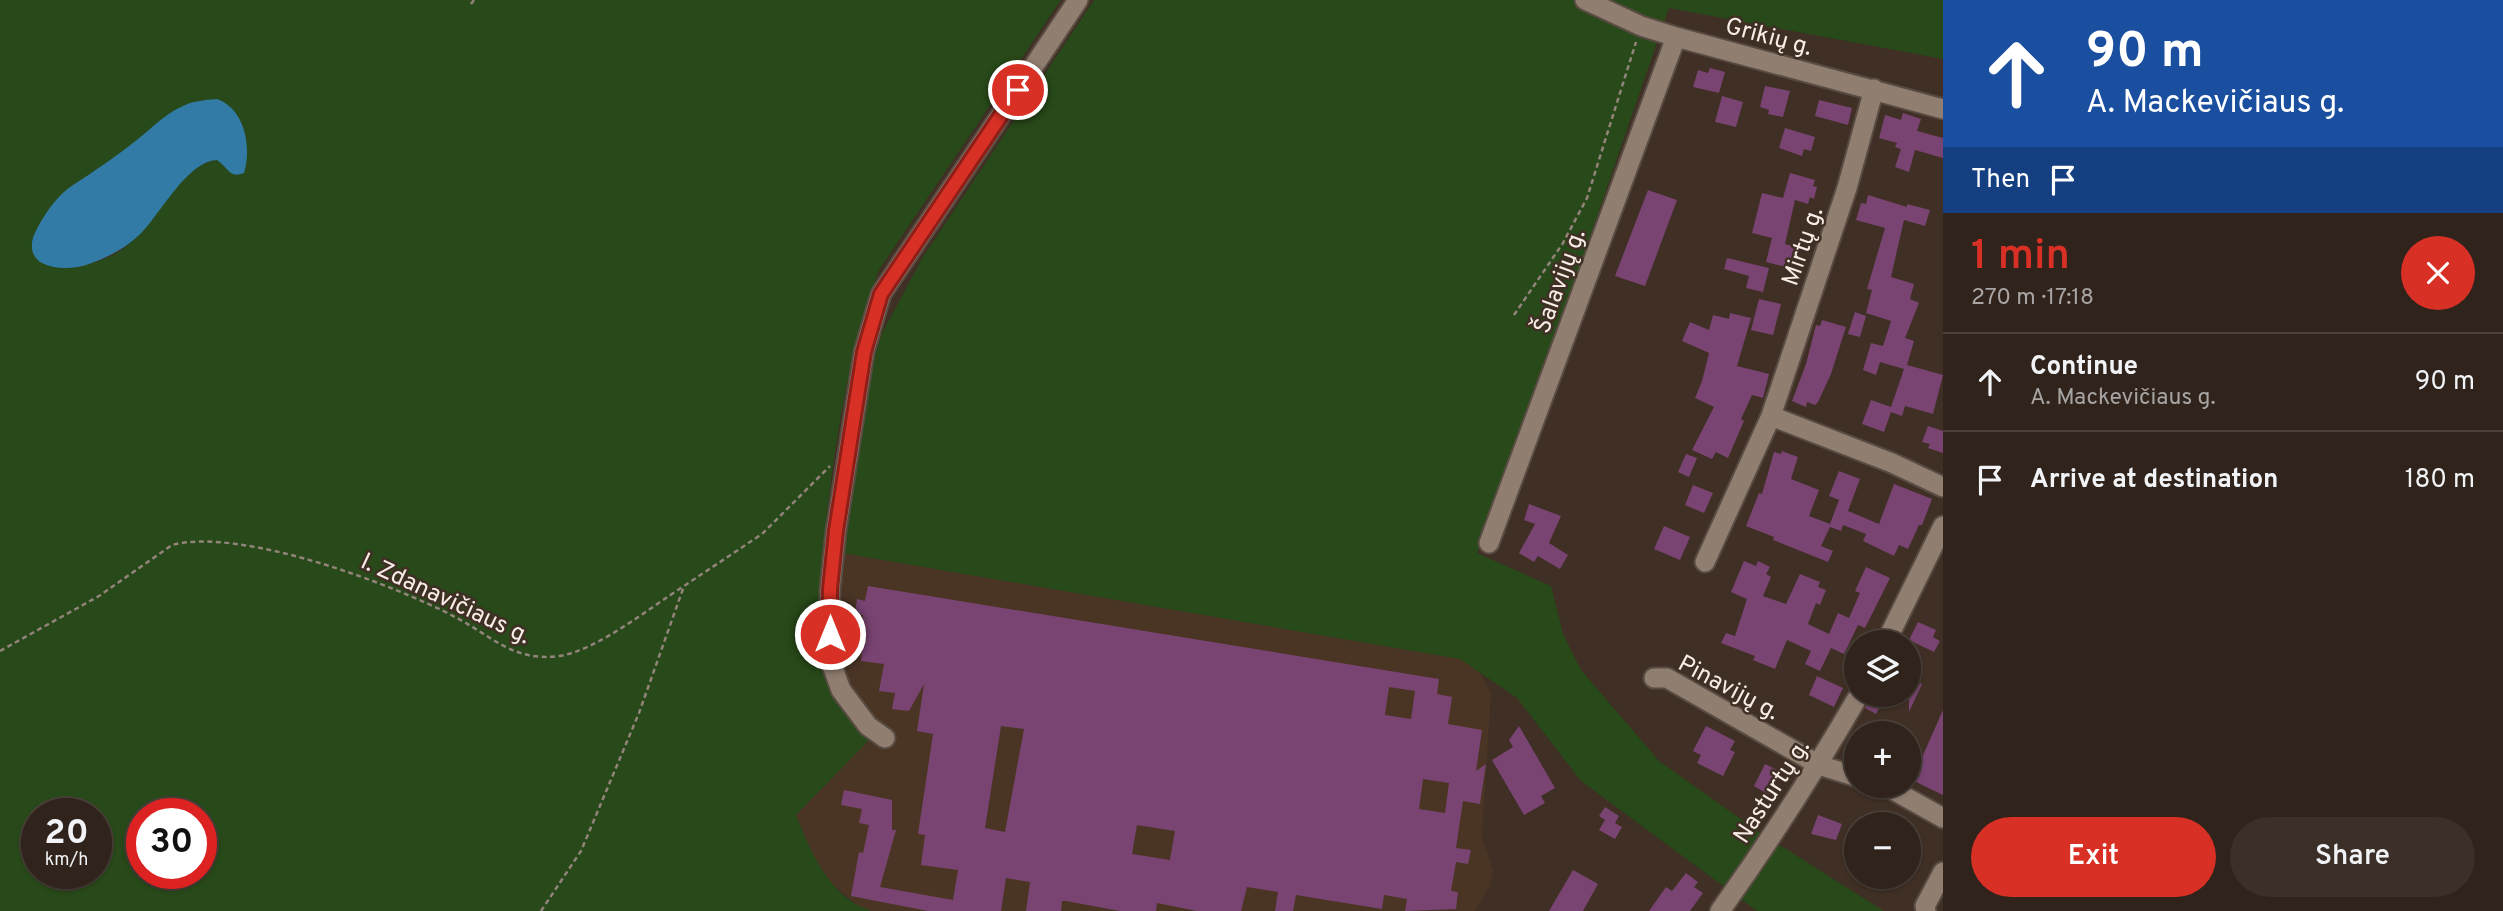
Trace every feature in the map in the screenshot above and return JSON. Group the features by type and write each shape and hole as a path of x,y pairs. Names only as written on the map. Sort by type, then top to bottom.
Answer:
{"street":[{"path":"885,738 856,713 841,690 833,668 830,589 836,531 864,352 881,294 1079,0"},
{"name":"Grikių g.","path":"1585,0 1641,26 1676,37 1943,109"},
{"name":"Šalavijų g.","path":"1489,543 1676,37"},
{"name":"Mirtų g.","path":"1705,562 1771,416 1847,188 1874,89"},
{"path":"1771,416 1892,463 1943,487"},
{"path":"1892,630 1943,526"},
{"name":"Pinavijų g.","path":"1654,678 1675,681 1819,765 1844,773"},
{"name":"Nasturtų g.","path":"1720,911 1819,765 1852,707"},
{"path":"1907,798 1943,818"},
{"path":"1925,908 1943,872"}],"path":[{"path":"1514,315 1563,243 1587,198 1641,26"},
{"name":"I. Zdanavičiaus g.","path":"0,651 99,596 172,545 208,540 337,568 456,618 516,653 538,657 561,656 585,649 762,534 830,466"},
{"path":"541,911 580,850 639,713 684,586"}],"shaded area":[{"path":"842,553 1460,659 1480,673 1491,693 1482,836 1493,871 1489,888 1475,911 871,911 858,906 832,884 814,858 796,815 882,727 856,697 843,673 837,608"}],"green space":[{"path":"0,0 1061,0 879,270 859,334 844,399 823,548 819,636 824,670 835,700 855,724 872,737 796,815 823,872 843,895 871,911 0,911","holes":["243,123 224,165 218,160 205,163 192,171 124,248 94,262 62,268 69,188 107,163"]},
{"path":"1094,0 1943,0 1943,59 1669,8 1538,387 1477,553 1551,586 1563,634 1581,670 1659,761 1759,832 1844,886 1844,889 1849,889 1884,911 1757,911 1581,781 1517,698 1460,659 842,553 871,369 882,333 923,257"}],"water":[{"path":"217,99 234,111 244,130 247,152 244,173 232,174 217,160 206,163 176,188 137,237 118,251 96,261 78,267 59,268 42,263 36,258 32,247 34,235 50,207 61,195 175,110 194,102"}],"building":[{"path":"1710,68 1725,72 1719,93 1693,87 1698,70 1708,73"},
{"path":"1765,86 1790,91 1783,117 1768,114 1769,110 1760,107"},
{"path":"1722,96 1743,102 1736,127 1715,122"},
{"path":"1819,100 1852,108 1848,125 1815,116"},
{"path":"1903,113 1921,119 1917,131 1943,138 1943,158 1915,150 1909,172 1895,167 1901,149 1895,147 1897,143 1879,138 1885,115 1901,120"},
{"path":"1785,128 1815,137 1811,151 1804,149 1802,156 1779,148"},
{"path":"1790,173 1815,180 1813,186 1817,187 1814,199 1810,197 1808,204 1795,200 1785,244 1795,247 1790,268 1766,262 1772,238 1752,233 1762,193 1783,198"},
{"path":"1648,190 1677,200 1645,286 1615,276"},
{"path":"1868,195 1907,207 1907,204 1930,210 1925,226 1904,220 1891,277 1914,284 1910,299 1919,303 1905,338 1914,341 1907,365 1943,375 1933,414 1905,406 1902,416 1891,412 1884,432 1862,424 1871,400 1891,407 1904,369 1880,362 1876,375 1863,370 1871,343 1883,346 1891,321 1866,313 1872,290 1867,289 1885,228 1856,220 1861,203 1866,204"},
{"path":"1727,258 1769,268 1763,292 1746,288 1749,276 1724,269"},
{"path":"1759,299 1781,304 1773,335 1751,330"},
{"path":"1855,312 1866,316 1860,337 1848,334"},
{"path":"1730,313 1751,318 1737,366 1769,374 1763,398 1752,395 1728,458 1716,452 1712,459 1692,450 1714,407 1695,398 1709,353 1682,341 1690,322 1709,330 1713,315 1729,319"},
{"path":"1822,320 1846,327 1831,374 1818,402 1815,405 1807,402 1806,407 1792,401 1806,364 1816,325 1820,326"},
{"path":"1928,426 1943,431 1943,453 1928,448 1930,444 1922,442"},
{"path":"1782,451 1798,457 1791,479 1819,490 1809,516 1830,524 1839,500 1829,496 1839,471 1860,479 1848,511 1879,524 1894,484 1932,499 1922,525 1919,525 1908,549 1899,545 1894,556 1863,541 1866,534 1843,525 1841,531 1830,527 1821,546 1833,551 1828,562 1746,526 1759,493 1762,494 1774,452 1781,454"},
{"path":"1686,454 1697,458 1689,477 1678,472"},
{"path":"1693,485 1713,493 1704,513 1685,505"},
{"path":"1529,504 1561,516 1549,543 1568,555 1560,569 1538,556 1534,562 1519,553 1535,524 1524,520"},
{"path":"1664,526 1690,537 1680,560 1654,549"},
{"path":"1744,561 1756,566 1758,561 1770,567 1766,574 1771,577 1763,596 1786,604 1800,574 1820,582 1818,587 1826,590 1820,605 1816,603 1808,624 1829,634 1838,613 1849,618 1860,593 1855,591 1866,567 1890,578 1865,628 1858,625 1856,630 1844,630 1844,654 1831,648 1820,671 1805,664 1811,651 1787,640 1775,669 1753,660 1755,656 1721,643 1726,633 1735,636 1747,599 1731,592"},
{"path":"868,586 1439,679 1437,694 1452,697 1448,724 1482,730 1476,771 1486,764 1480,804 1463,801 1456,848 1471,850 1468,864 1456,862 1451,891 1458,892 1456,909 1405,911 1407,899 1384,895 1382,909 1296,895 1293,911 1275,911 1278,892 1247,887 1241,911 1197,911 1157,903 1156,911 1120,911 1062,901 1061,911 1026,911 1030,882 1006,878 1001,911 928,911 851,896 859,852 863,853 869,825 859,823 862,809 841,805 844,790 892,800 892,830 896,830 880,887 953,900 958,870 921,865 925,835 918,834 933,734 917,731 924,684 909,711 892,709 895,693 879,691 884,664 861,661 863,645 858,645 863,615 855,614 857,599 865,601","holes":["1389,687 1415,691 1411,719 1385,715","1001,726 1024,729 1005,832 985,828","1423,779 1449,783 1445,813 1419,809","1137,825 1175,831 1170,860 1132,854"]},
{"path":"1918,622 1936,630 1933,637 1940,641 1934,652 1921,646 1921,630 1914,630"},
{"path":"1817,676 1843,688 1834,707 1809,695"},
{"path":"1866,707 1880,707 1876,714"},
{"path":"1943,710 1943,795 1921,784 1921,760"},
{"path":"1519,726 1555,788 1541,796 1545,803 1524,815 1492,760 1513,747 1509,740"},
{"path":"1706,726 1735,741 1730,750 1735,752 1723,776 1697,763 1701,755 1693,751"},
{"path":"1765,764 1781,772 1769,795 1754,786"},
{"path":"1605,807 1619,816 1615,823 1622,827 1615,839 1599,830 1605,820 1599,816"},
{"path":"1818,815 1842,824 1836,840 1811,834"},
{"path":"1573,870 1598,884 1583,911 1549,911"},
{"path":"1686,873 1698,882 1694,887 1703,893 1690,911 1649,911 1666,887 1672,891"}],"route":[{"path":"830,634 830,589 836,531 864,352 881,294 1018,90"}]}
